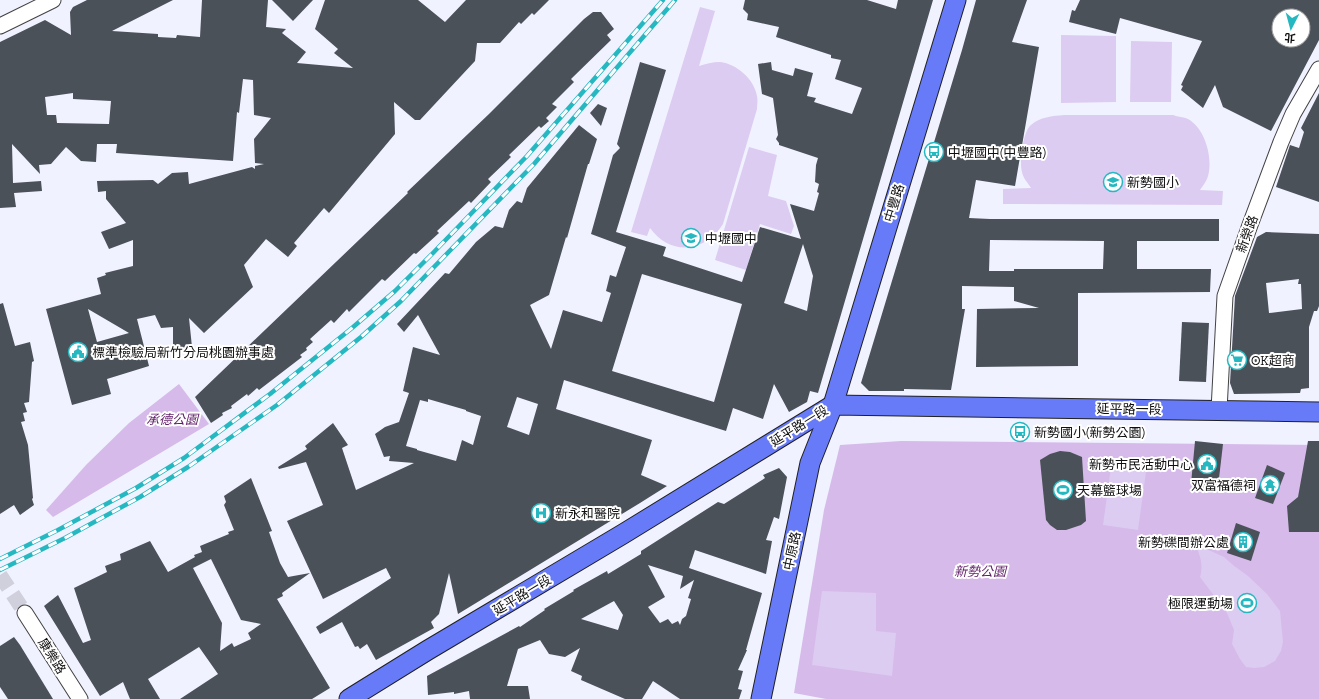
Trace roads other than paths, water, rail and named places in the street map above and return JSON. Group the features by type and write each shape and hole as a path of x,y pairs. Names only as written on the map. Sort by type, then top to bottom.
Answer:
{"main road":[{"name":"中豐路","path":"833,405 956,0"},
{"name":"延平路一段","path":"349,699 428,650 610,542 833,405 1319,412"},
{"name":"中原路","path":"761,699 810,463 833,405"}],"street":[{"path":"0,26 53,0"},
{"name":"新榮路","path":"1219,410 1225,296 1283,138 1293,114 1319,68"},
{"name":"康樂路","path":"25,613 80,699"}],"tunnel":[{"path":"0,575 25,613"}],"railway":[{"path":"0,559 136,488 184,458 270,394 352,328 395,291 527,156 663,0"},
{"path":"0,570 65,538 140,497 188,467 277,405 361,337 401,301 534,164 675,0"}],"place":[{"name":"中壢國中(中豐路)","path":"934,152"},
{"name":"新勢國小","path":"1113,182"},
{"name":"中壢國中","path":"691,238"},
{"name":"標準檢驗局新竹分局桃園辦事處","path":"78,352"},
{"name":"OK超商","path":"1237,360"},
{"name":"新勢國小(新勢公園)","path":"1020,432"},
{"name":"新勢市民活動中心","path":"1207,464"},
{"name":"双富福德祠","path":"1270,485"},
{"name":"天幕籃球場","path":"1063,490"},
{"name":"新永和醫院","path":"541,513"},
{"name":"新勢礫間辦公處","path":"1243,542"},
{"name":"極限運動場","path":"1247,603"}],"park label":[{"name":"承德公園","path":"172,419"},
{"name":"新勢公園","path":"980,571"}]}
